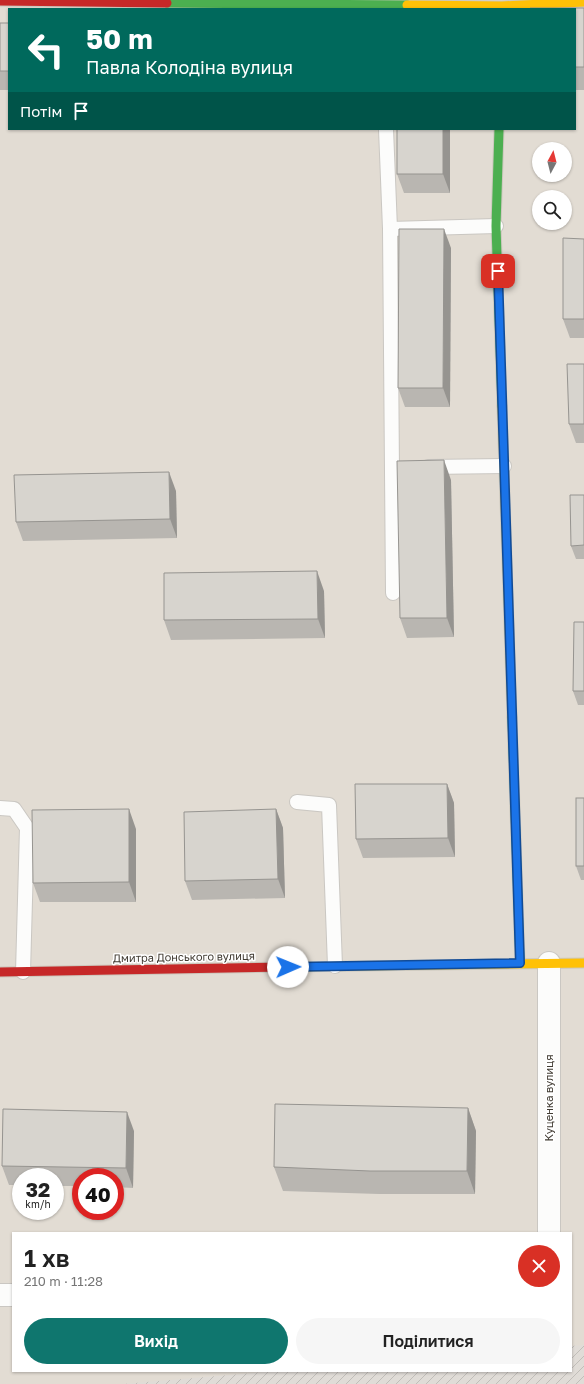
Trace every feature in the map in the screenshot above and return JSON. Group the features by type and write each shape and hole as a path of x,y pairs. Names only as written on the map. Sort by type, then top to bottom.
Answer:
{"street":[{"path":"0,1 502,5 584,2"},
{"path":"499,130 496,226 520,963"},
{"name":"Куценка вулиця","path":"549,963 549,1232"},
{"name":"Дмитра Донського вулиця","path":"0,972 584,963"},
{"path":"0,1295 12,1295"}],"lane":[{"path":"386,130 390,229 393,593"},
{"path":"390,229 496,226"},
{"path":"393,468 504,466"},
{"path":"297,802 329,805 335,966"},
{"path":"0,808 14,809 27,828 23,972"}],"shaded area":[{"path":"0,0 584,0 584,1384 0,1384"},
{"path":"584,1345 584,1384 123,1384 264,1372 572,1372 572,1346"}],"building":[{"path":"576,8 584,8 584,67 576,67"},
{"path":"0,23 8,23 8,71 0,71"},
{"path":"397,130 443,130 443,174 397,174"},
{"path":"399,229 444,229 443,388 398,388"},
{"path":"563,238 584,239 584,319 563,319"},
{"path":"567,364 584,364 584,424 569,424"},
{"path":"444,460 447,618 400,618 397,461"},
{"path":"169,472 170,519 16,522 14,475"},
{"path":"570,495 584,495 584,545 571,546"},
{"path":"317,571 318,619 164,620 164,573"},
{"path":"574,622 584,622 584,691 573,691"},
{"path":"355,784 447,784 448,838 356,839"},
{"path":"576,798 584,798 584,866 576,866"},
{"path":"129,809 129,882 33,883 32,810"},
{"path":"276,809 278,879 185,881 184,812"},
{"path":"275,1104 468,1108 467,1171 370,1171 274,1167"},
{"path":"3,1109 127,1112 126,1168 2,1166"}],"traffic: fast":[{"path":"167,3 407,5"},
{"path":"499,130 496,226 502,406"},
{"path":"512,717 520,963"}],"traffic: slow":[{"path":"407,5 502,6 584,2"},
{"path":"502,406 512,717"},
{"path":"287,967 584,963"}],"traffic: jam":[{"path":"0,1 167,3"},
{"path":"0,972 287,967"}],"route":[{"path":"288,967 520,963 498,271"}]}
